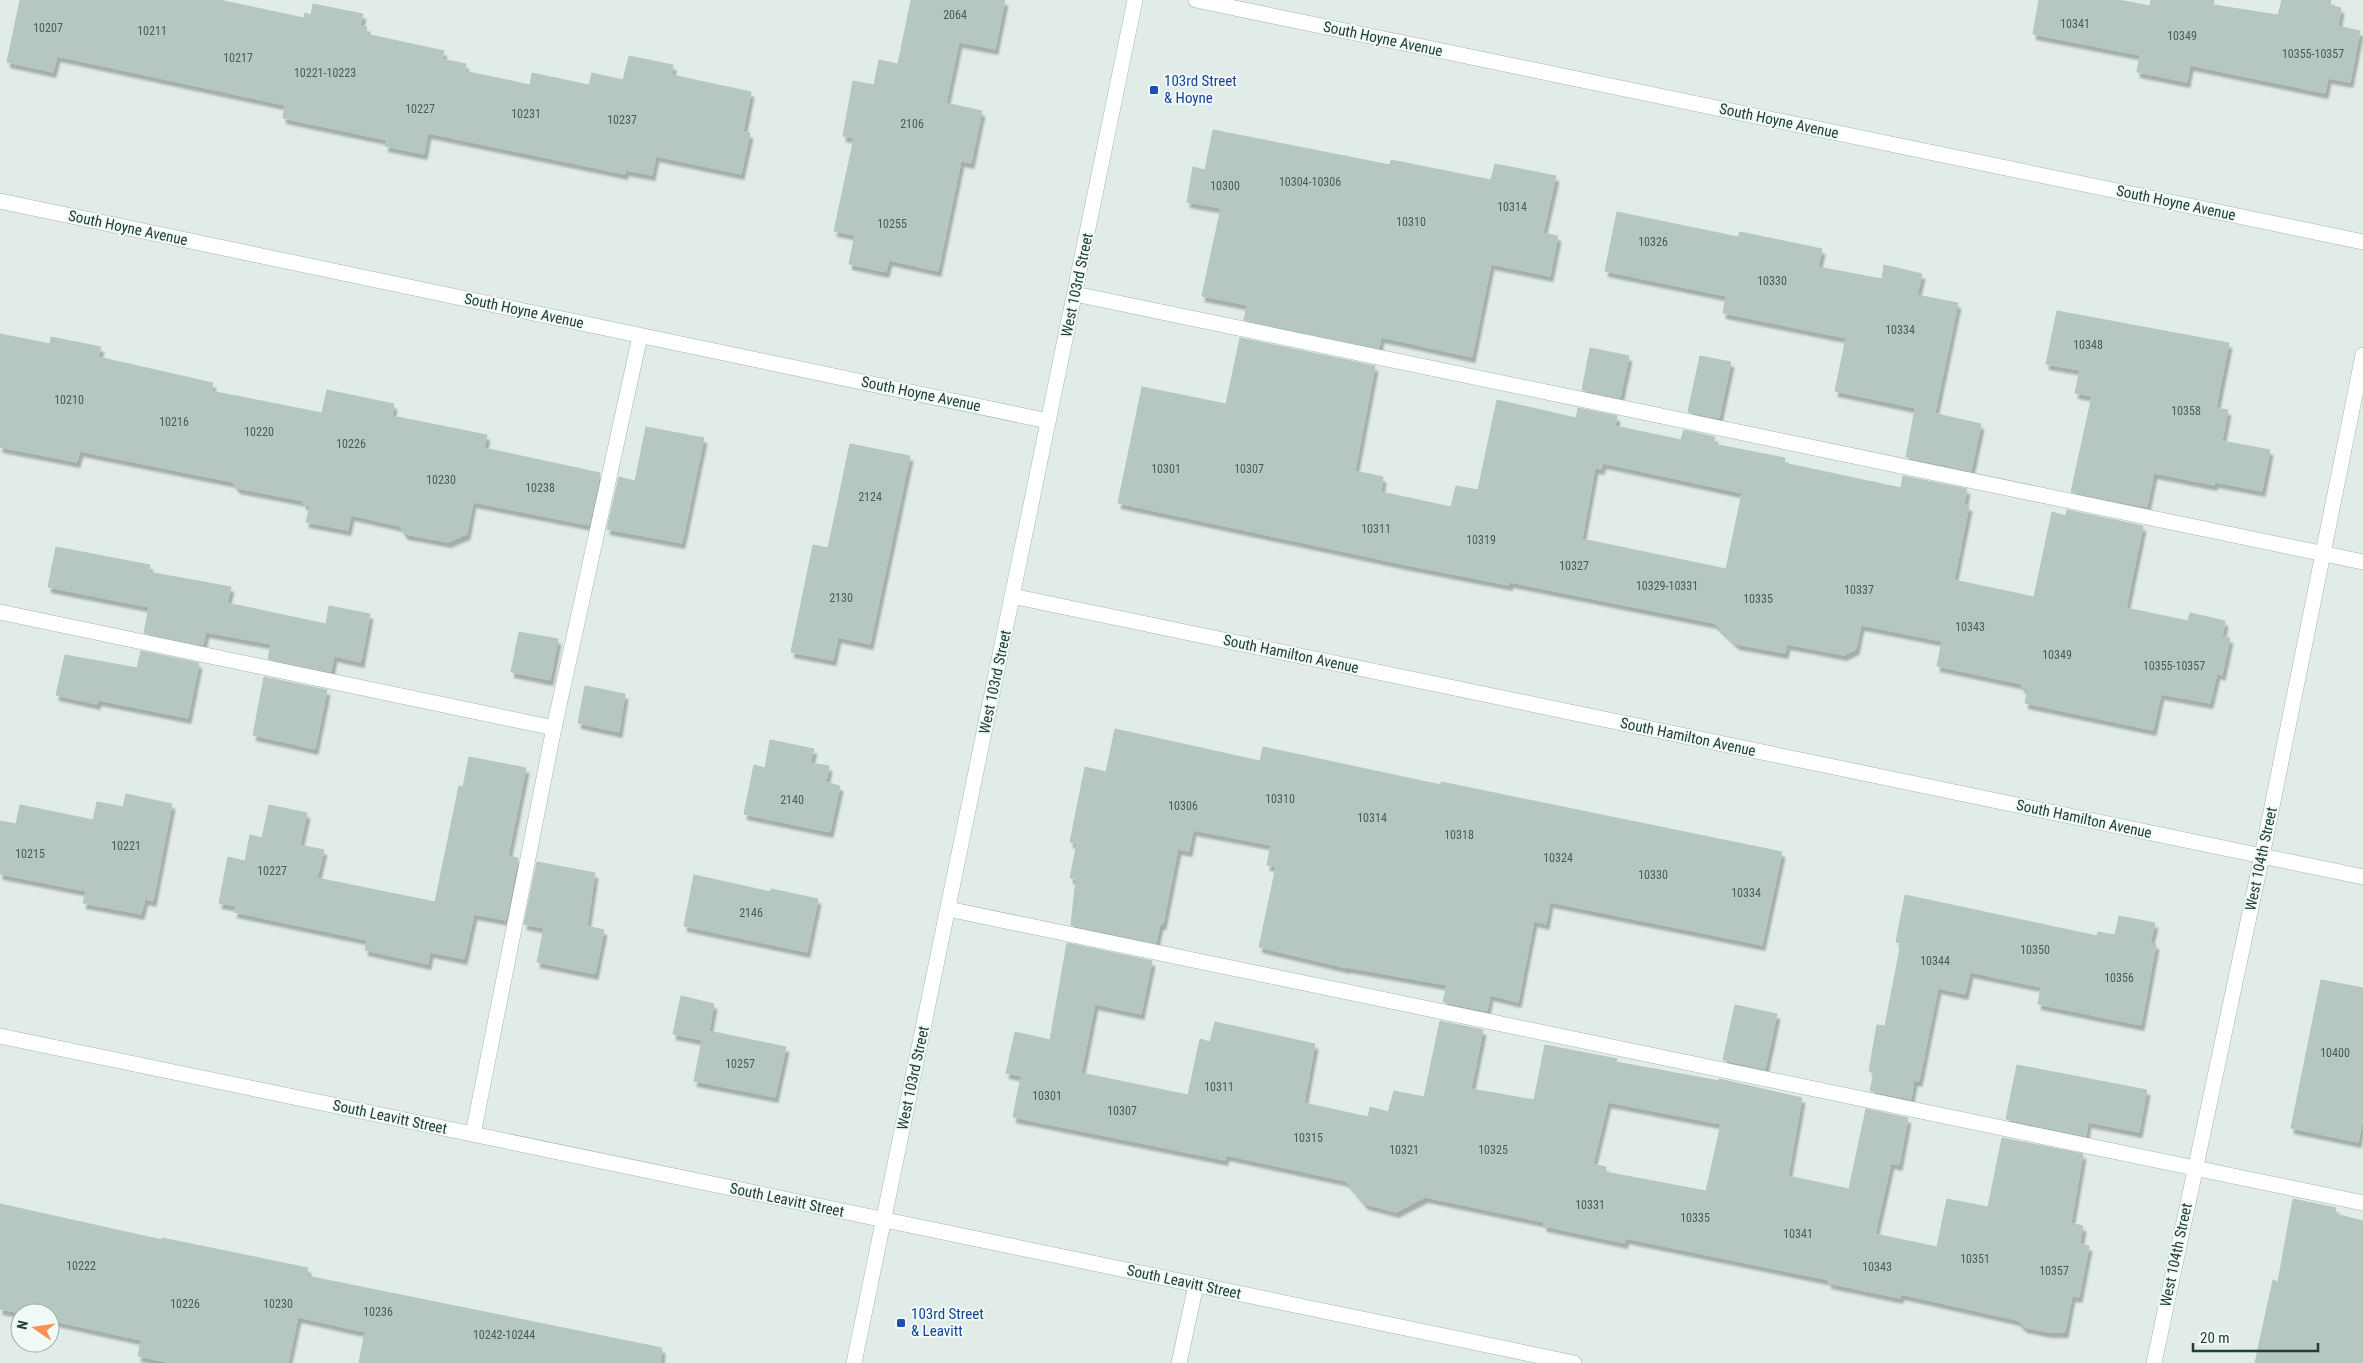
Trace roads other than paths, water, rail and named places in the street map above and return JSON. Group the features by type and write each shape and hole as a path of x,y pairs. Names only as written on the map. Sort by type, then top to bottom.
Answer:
{"street":[{"name":"West 103rd Street","path":"854,1363 1135,0"},
{"name":"South Hoyne Avenue","path":"1196,0 2363,242"},
{"name":"South Hoyne Avenue","path":"0,201 1048,421"},
{"path":"1075,294 2363,562"},
{"path":"473,1134 554,728 640,336"},
{"name":"West 104th Street","path":"2154,1363 2262,856 2363,355"},
{"name":"South Hamilton Avenue","path":"1012,596 2363,877"},
{"path":"0,612 554,728"},
{"path":"948,909 2363,1202"},
{"name":"South Leavitt Street","path":"0,1036 1574,1363"},
{"path":"1179,1363 1196,1285"}],"place":[{"name":"103rd Street & Hoyne","path":"1154,90"},
{"name":"103rd Street & Leavitt","path":"901,1323"}]}
